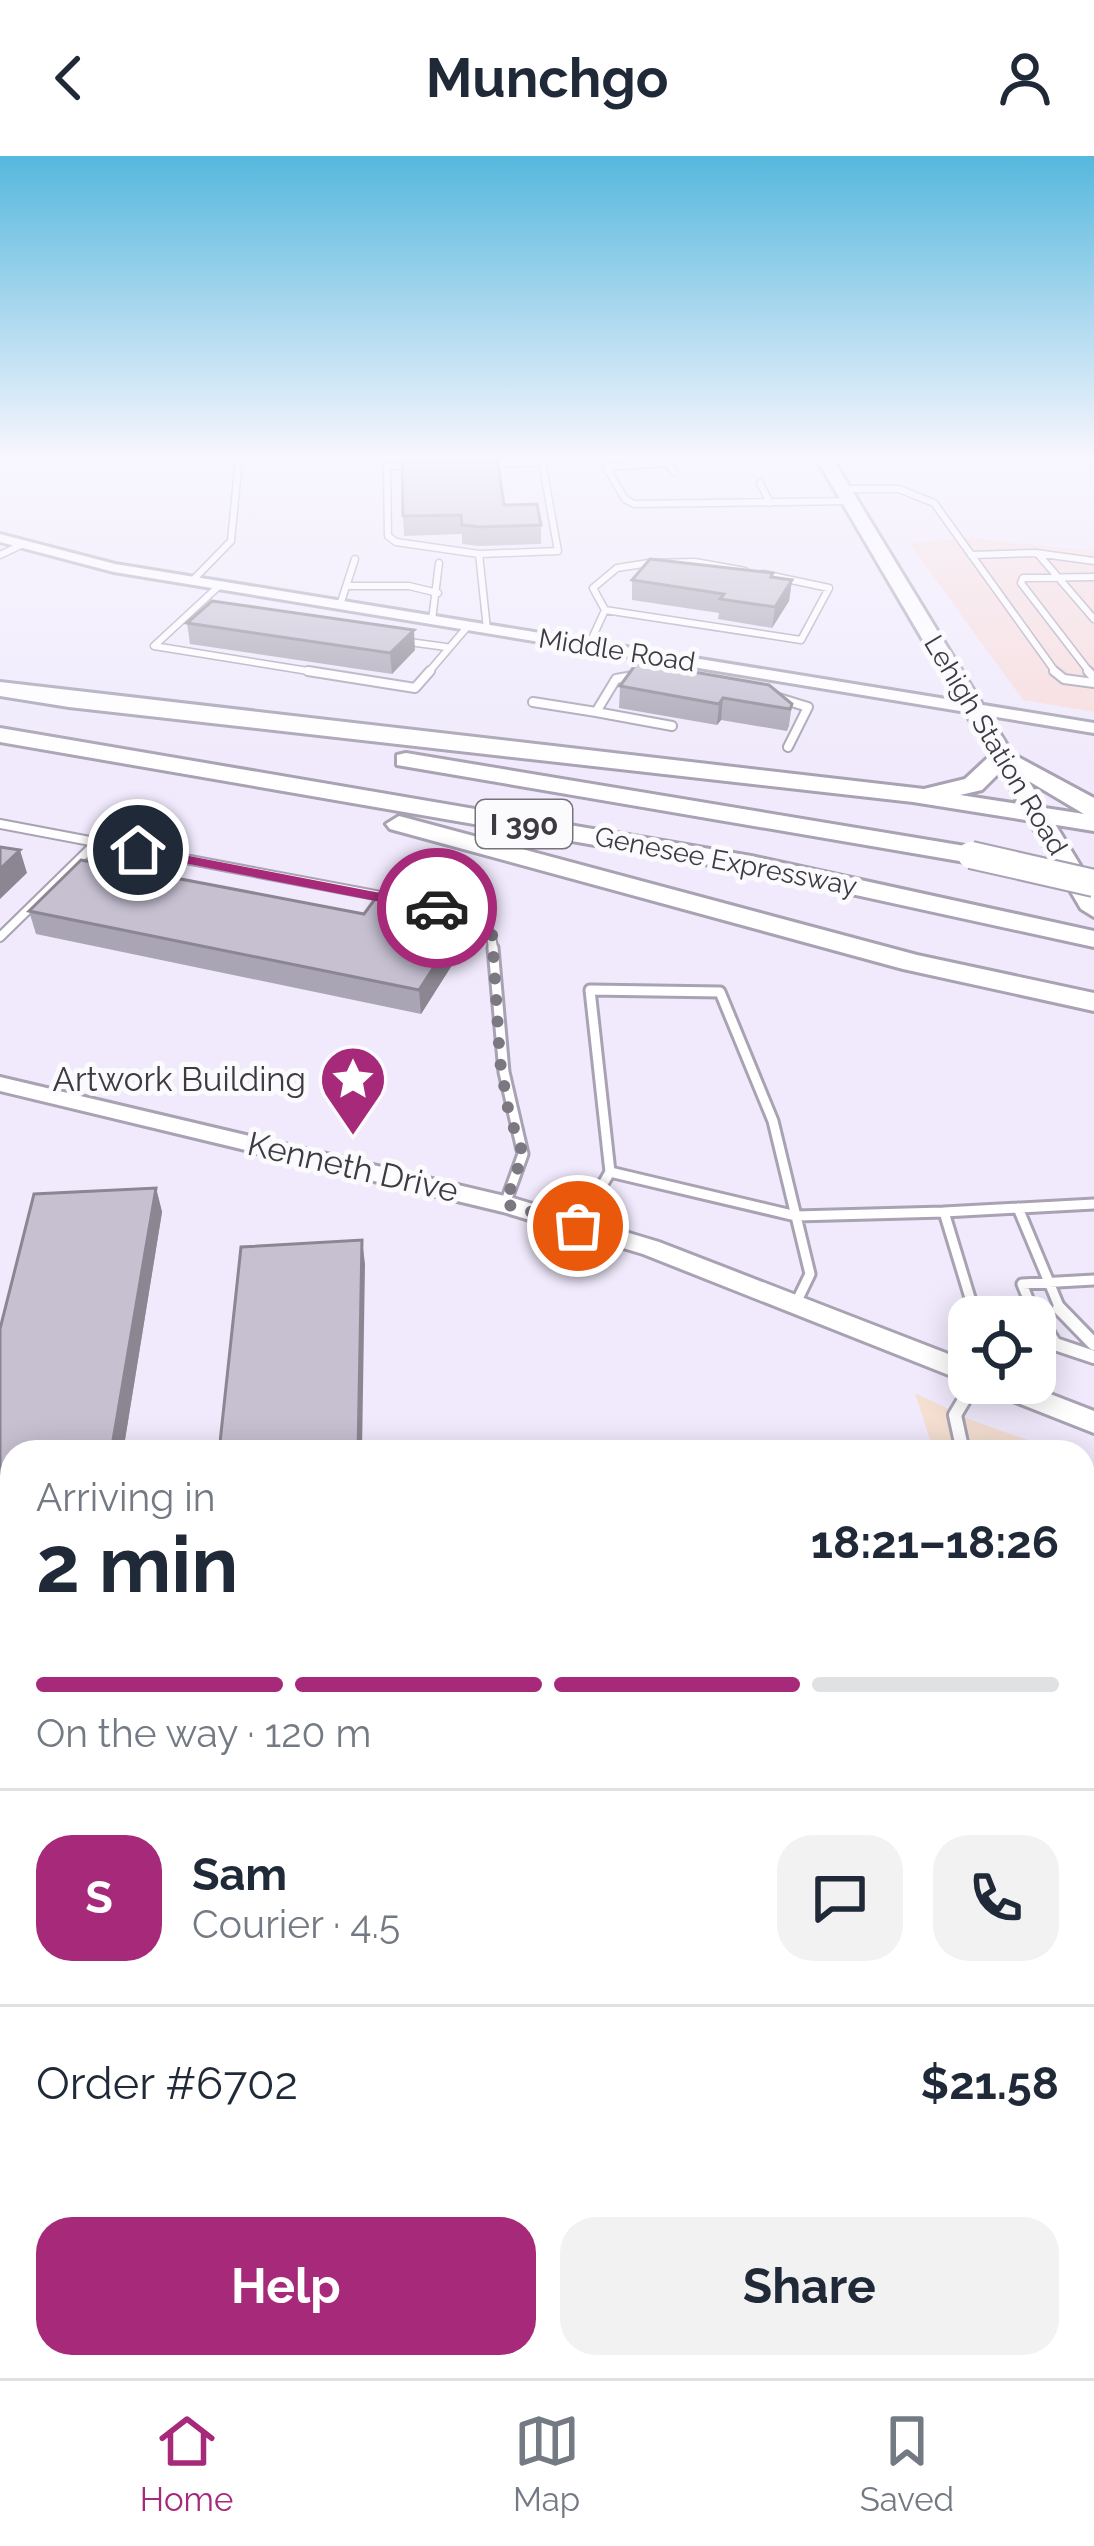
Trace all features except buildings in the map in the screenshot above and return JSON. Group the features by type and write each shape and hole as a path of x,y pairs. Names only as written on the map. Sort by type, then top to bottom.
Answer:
{"highway":[{"name":"Genesee Expressway","path":"0,689 971,856 1094,883"},
{"path":"47,696 913,795 1094,823"},
{"name":"Genesee Expressway","path":"0,734 612,839 977,911 1094,939"},
{"path":"68,747 396,823 914,962 1094,1003"},
{"path":"913,795 973,785 1003,756 1094,809"}],"main road":[{"name":"Lehigh Station Road","path":"886,562 1094,909"}],"street":[{"name":"Middle Road","path":"90,562 1094,728"},
{"name":"Kenneth Drive","path":"0,1084 505,1204 651,1248 948,1365"},
{"path":"1048,1404 1094,1422"}],"lane":[{"path":"192,581 211,562"},
{"path":"340,605 355,562"},
{"path":"480,562 487,629"},
{"path":"695,562 829,588 800,640 605,610 593,588 617,568 649,563 695,562"},
{"path":"975,562 1050,668 1064,679 1094,681"},
{"path":"1045,562 1094,619"},
{"path":"432,620 439,563"},
{"path":"1094,577 1023,578 1021,583 1094,681"},
{"path":"220,585 154,646 415,688 468,626"},
{"path":"350,586 409,586 438,593"},
{"path":"589,646 605,610"},
{"path":"195,611 218,614"},
{"path":"400,640 446,647"},
{"path":"683,680 695,663"},
{"path":"596,712 616,679 641,675"},
{"path":"750,692 808,707 788,747"},
{"path":"532,701 673,726"},
{"path":"0,824 415,903"},
{"path":"0,937 97,842"},
{"path":"438,908 482,921 492,933 500,1061 509,1114 523,1154 505,1204"},
{"path":"578,1226 610,1172 590,990 720,992 773,1121 810,1274 795,1305"},
{"path":"610,1172 796,1216 1094,1204"},
{"path":"1018,1208 1073,1332 1094,1344"},
{"path":"944,1212 970,1296"},
{"path":"1094,1280 1022,1284 1042,1335 1059,1348 1094,1357"},
{"path":"956,1404 952,1422 958,1440"}],"shaded area":[{"path":"923,562 1094,562 1094,712 1023,700"},
{"path":"915,1393 1027,1440 930,1440"}],"way so far":[{"path":"437,908 482,921 492,933 500,1061 509,1114 523,1154 505,1204 578,1226"}],"place":[{"name":"Artwork Building","path":"353,1138"}],"route":[{"path":"138,850 437,908"}]}
